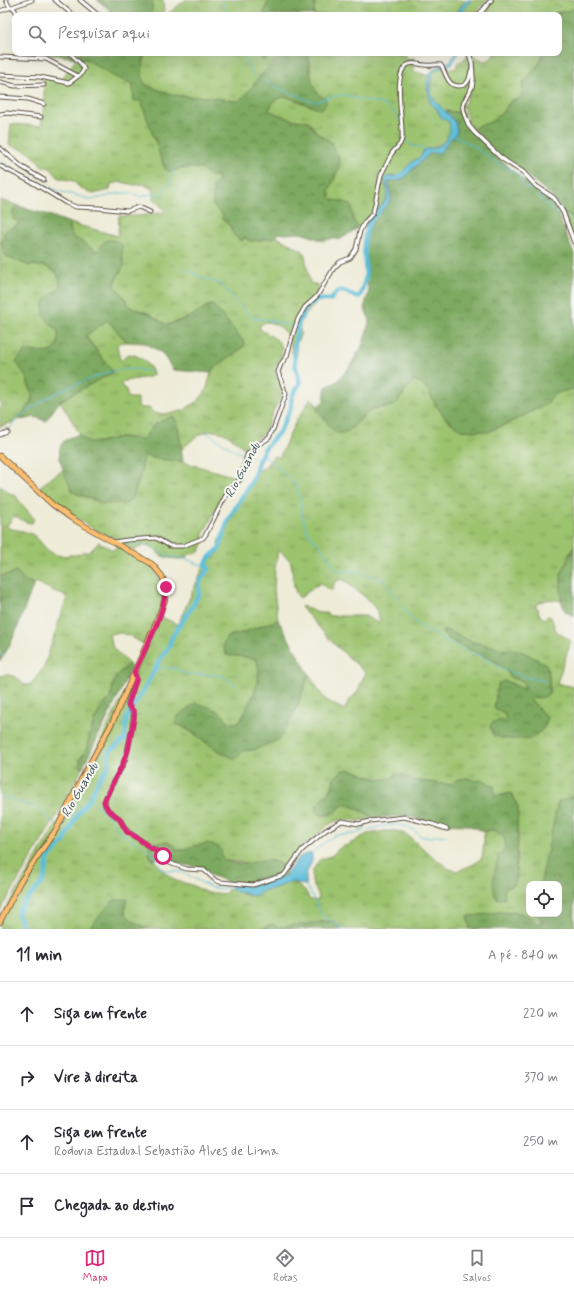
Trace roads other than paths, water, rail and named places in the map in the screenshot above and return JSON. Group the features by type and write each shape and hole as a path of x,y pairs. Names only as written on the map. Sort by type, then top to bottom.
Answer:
{"main road":[{"path":"0,456 53,505 71,518 152,564 162,576 166,587 165,600 156,623 113,721 57,828 20,882 0,922"}],"street":[{"path":"6,0 15,12"},
{"path":"0,11 23,1 32,0"},
{"path":"55,0 70,12"},
{"path":"80,0 94,12"},
{"path":"482,12 491,0"},
{"path":"0,75 40,77 67,84 83,72 83,68 73,56"},
{"path":"470,56 473,83 463,107 469,126 500,157 523,172 536,186 554,198 563,212 574,242"},
{"path":"0,57 46,59 78,76"},
{"path":"114,542 153,538 158,539 170,546 183,546 203,538 226,495 241,478 247,456 255,447 269,438 274,427 286,394 278,375 278,370 287,356 292,337 302,312 317,296 336,265 352,256 358,244 360,231 364,223 373,213 380,175 392,153 400,144 402,139 400,76 402,71 405,66 411,64 441,65 450,82 459,86 469,80 470,71 472,69"},
{"path":"0,82 15,86 44,85"},
{"path":"0,97 28,98 44,104"},
{"path":"0,114 42,117"},
{"path":"0,148 22,167 44,180"},
{"path":"0,166 71,206 129,211 139,207 150,212"},
{"path":"20,177 23,171 22,167"},
{"path":"0,435 7,432"},
{"path":"134,673 136,680 128,703 134,714 134,718 127,753 104,802 108,810 119,818 127,832 160,854 170,863 187,869 204,870 215,880 220,882 252,885 284,875 302,850 326,830 339,822 346,821 359,824 370,821 404,817 447,829"}],"water":[{"path":"467,0 471,0 462,12 458,12"},
{"path":"453,56 457,56 452,64 434,71 430,83 431,92 435,100 453,120 456,127 456,135 449,140 440,153 430,153 401,180 388,182 391,198 388,204 377,216 375,214 387,196 386,177 400,174 412,162 420,157 424,150 441,145 448,136 450,129 449,122 441,117 437,109 430,103 427,84 432,71 449,62"},
{"path":"310,853 312,854 312,861 306,874 306,885 291,882 280,887 263,891 255,896 237,892 231,887 231,883 252,886 285,876 298,858"}],"waterway":[{"path":"222,0 225,12"},
{"path":"244,56 254,77"},
{"path":"264,81 315,102 334,96 345,95 382,104 397,115 400,121"},
{"path":"403,126 408,142 413,146 425,149"},
{"path":"455,136 519,175 525,188 538,191 541,201 560,215"},
{"path":"0,161 21,171"},
{"path":"24,173 37,182 62,192 93,199 124,193 136,194 140,197 151,194 160,195 171,181 173,169"},
{"name":"Rio Guandu","path":"22,929 22,924 18,914 19,910 42,883 45,877 48,859 64,842 77,815 90,798 98,781 107,768 109,763 108,755 110,751 125,739 128,714 167,650 173,635 192,607 199,593 200,581 209,568 205,565 209,558 219,549 228,520 252,481 259,459 265,448 280,431 291,408 292,396 300,383 295,365 295,346 301,318 305,310 311,304 319,300 330,300 339,291 344,291 356,297 360,296 366,277 365,237 369,222 379,211"},
{"path":"568,217 574,224"},
{"path":"185,268 200,277 221,284 253,318 270,320 285,325 295,326"},
{"path":"8,432 16,419 47,398 69,387 118,370 137,369 151,372"},
{"path":"204,431 238,452 252,458 259,459"},
{"path":"262,454 296,485 307,531 328,556 335,569 339,571 358,571 384,580 408,615 421,627 465,651 481,656 504,670 533,679 546,681"},
{"path":"107,535 117,540"},
{"path":"124,542 152,547 170,557 183,558 209,568"},
{"path":"0,653 5,657"},
{"path":"155,671 159,668 173,668 187,674 218,675 223,676 236,686"},
{"path":"0,795 30,805 42,811 56,825"},
{"path":"90,798 108,816 120,832 154,854 163,870 182,872 212,888 233,888"},
{"path":"311,854 336,835 355,834 364,830 388,825 409,827 423,837 440,835 446,836"},
{"path":"59,828 67,837"},
{"path":"304,884 323,916 344,929"}]}
